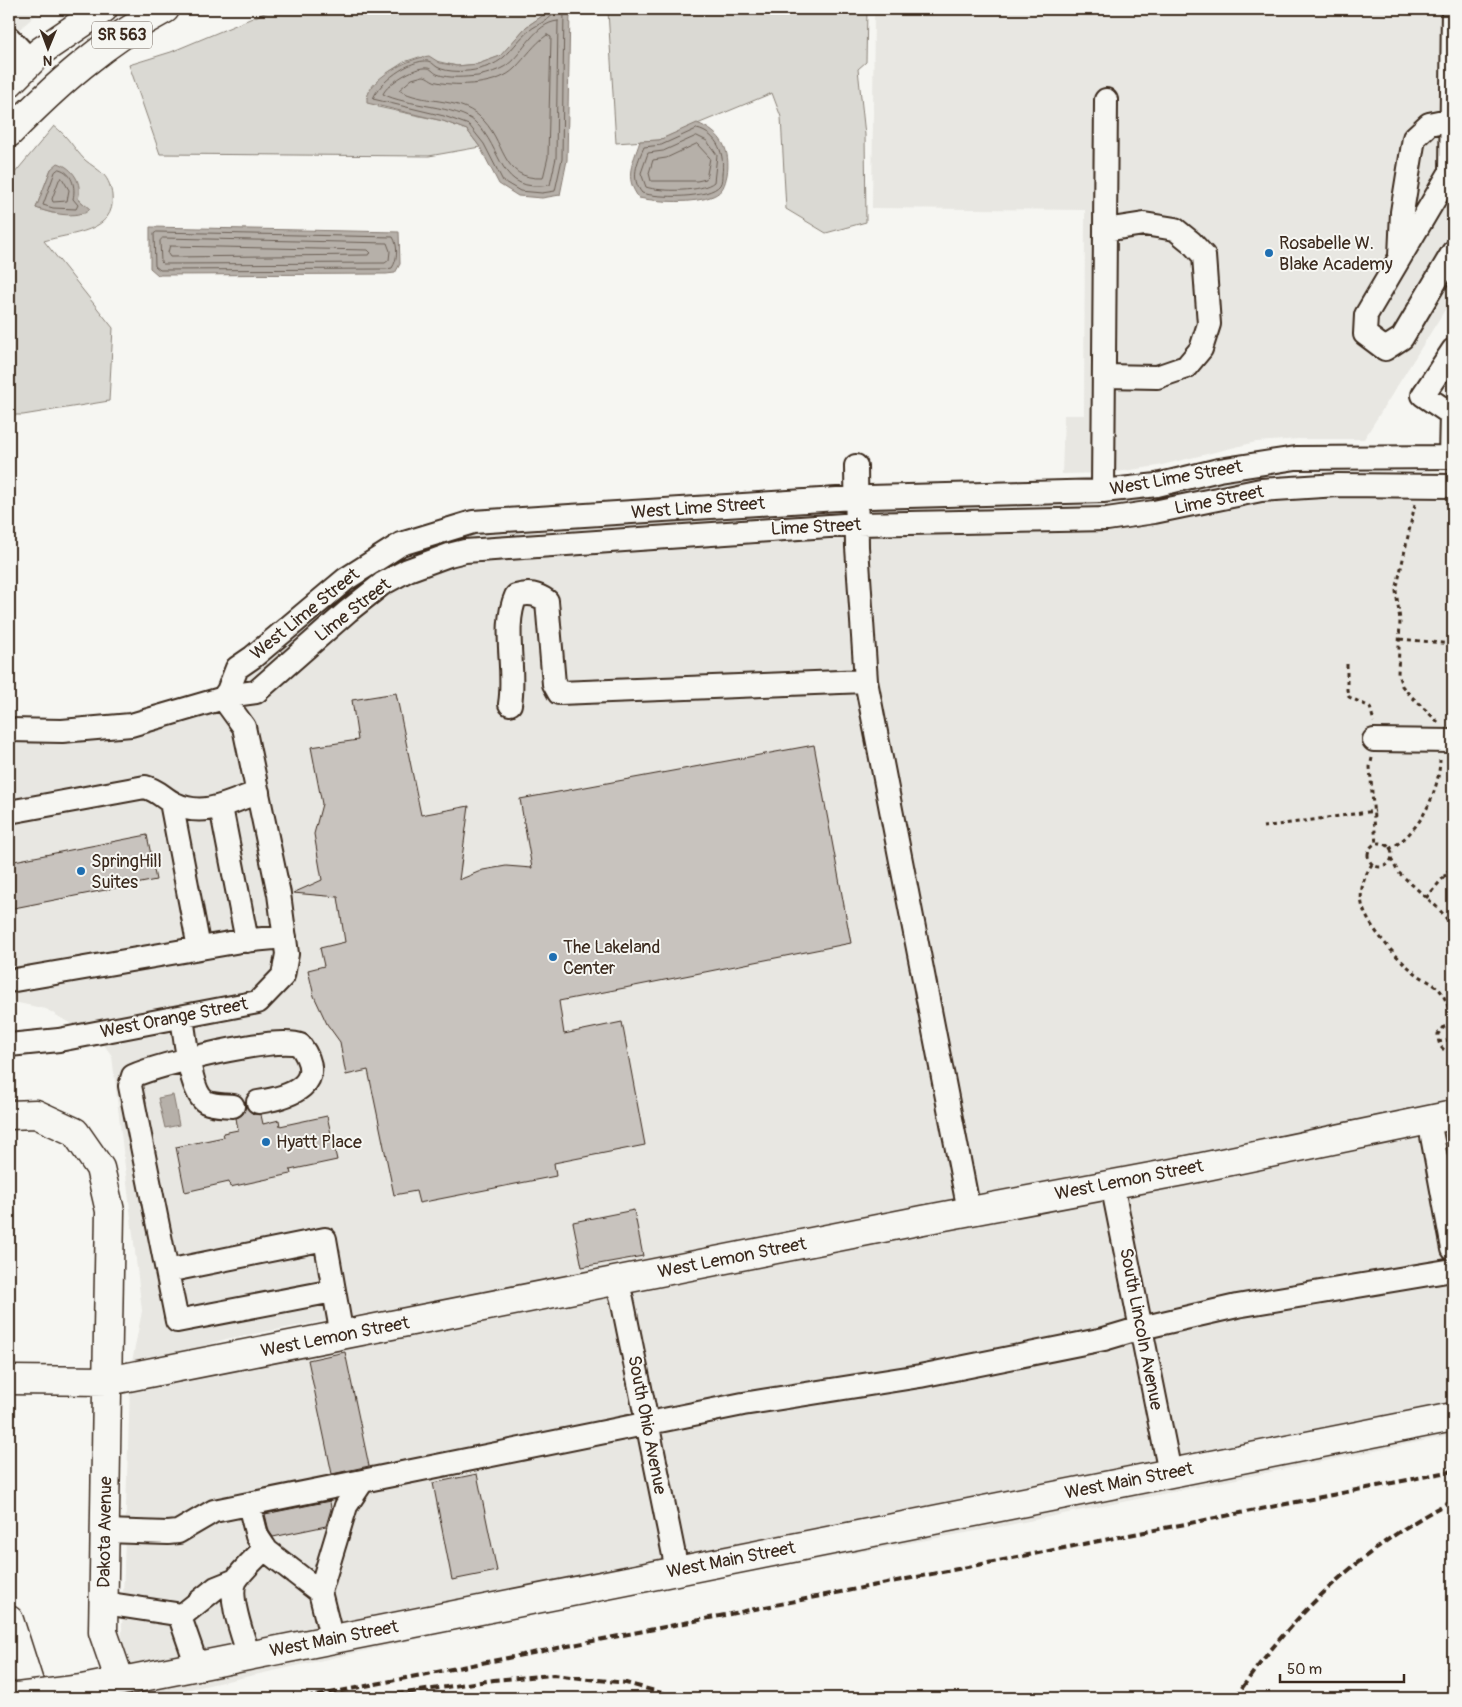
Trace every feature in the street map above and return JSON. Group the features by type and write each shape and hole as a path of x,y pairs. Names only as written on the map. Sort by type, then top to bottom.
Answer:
{"main road":[{"name":"SR 563","path":"9,83 41,51 103,9"},
{"path":"57,87 77,49 126,9"},
{"name":"SR 563","path":"9,133 57,87 138,23 165,9"},
{"path":"9,109 21,89 30,62"},
{"name":"Dakota Avenue","path":"9,1115 36,1114 75,1132 100,1168 110,1211 103,1632 120,1681"},
{"name":"West Lemon Street","path":"9,1380 108,1381 1112,1184 1441,1117"},
{"name":"West Main Street","path":"9,1698 82,1689 1453,1417"},
{"path":"10,1621 34,1698"}],"street":[{"path":"1452,9 1451,172 1366,315 1366,334 1385,349 1402,338 1453,252"},
{"path":"9,38 30,62"},
{"path":"1103,491 1106,100"},
{"path":"1400,257 1402,212 1414,138 1429,124 1452,119"},
{"path":"1104,376 1157,377 1186,368 1201,349 1209,324 1204,256 1191,242 1175,229 1144,224 1105,230"},
{"path":"1451,457 1451,414 1423,394 1453,350"},
{"name":"West Lime Street","path":"223,698 228,691 237,668 253,657 346,579 401,544 473,522 857,497 1103,491 1157,485 1218,470 1296,458 1451,457"},
{"path":"856,466 858,547 866,681 969,1211"},
{"name":"Lime Street","path":"223,698 256,692 348,611 382,584 408,570 449,555 554,544 858,524 1107,519 1154,512 1261,490 1338,485 1453,486"},
{"path":"510,704 513,686 510,609 516,596 527,593 539,596 547,602 554,684 559,693 866,681"},
{"path":"9,730 62,731 131,725 223,698"},
{"name":"West Orange Street","path":"9,1045 60,1040 258,1002 283,976 287,954 285,937 274,871 244,727 223,698"},
{"path":"1374,740 1447,741"},
{"path":"9,812 145,787 154,789 171,802 195,810 222,807 258,792"},
{"path":"171,802 199,948"},
{"path":"222,807 248,941"},
{"path":"9,981 199,948 285,937"},
{"path":"182,1017 198,1096 214,1105 233,1106"},
{"path":"258,1102 281,1099 293,1094 304,1085 309,1074 309,1062 300,1045 292,1041 274,1042 146,1070 133,1076 130,1086 177,1321 333,1291"},
{"path":"1441,1117 1453,1249"},
{"name":"South Lincoln Avenue","path":"1112,1184 1170,1473"},
{"path":"167,1271 325,1239 342,1336"},
{"path":"105,1531 168,1534 178,1532 214,1511 629,1429 647,1423 743,1404 920,1376 1104,1339 1141,1328 1305,1293 1453,1269"},
{"name":"South Ohio Avenue","path":"616,1280 622,1299 677,1570"},
{"path":"332,1640 320,1592 346,1506 362,1482"},
{"path":"250,1504 257,1536 265,1548 320,1592"},
{"path":"180,1618 216,1588 236,1580 265,1548"},
{"path":"236,1580 234,1600 249,1656"},
{"path":"104,1603 176,1614 180,1618 197,1666"}],"path":[{"path":"1390,849 1409,835 1436,786 1447,741 1438,721 1402,686 1398,674 1400,620 1396,592 1415,502"},
{"path":"1400,639 1453,644"},
{"path":"1263,827 1375,811"},
{"path":"1453,927 1439,909 1398,872 1391,859 1390,849 1384,844 1373,845 1368,854 1372,864 1361,890 1362,904 1366,917 1381,938 1402,960 1418,975 1434,984 1444,996 1453,1034"},
{"path":"1372,864 1387,865 1391,859"},
{"path":"1426,898 1444,877 1444,873 1450,870"},
{"path":"1444,877 1447,881 1453,881"},
{"path":"1452,1025 1444,1028 1438,1034 1438,1042 1441,1048 1453,1052"},
{"path":"1438,1042 1453,1039"}],"shaded area":[{"path":"9,9 43,9 9,38"},
{"path":"274,9 560,9 548,12 526,27 501,56 478,64 457,66 419,57 404,62 389,72 378,107 443,121 467,130 480,147 429,156 160,154 129,65 171,52"},
{"path":"568,9 867,9 866,62 858,69 865,135 866,222 826,233 786,209 781,117 772,93 659,140 616,143 608,11 574,11 570,13"},
{"name":"Rosabelle W. Blake Academy","path":"874,9 1453,9 1453,297 1364,439 1299,439 1256,442 1158,466 1110,473 1062,474 1064,415 1084,415 1085,210 872,208"},
{"path":"54,126 85,160 101,172 108,181 112,195 112,208 107,217 89,229 44,241 113,328 109,401 23,415 9,415 9,180","holes":["51,169 89,210 85,213 52,213 36,208"]},
{"path":"1243,478 1280,479 1107,510 465,542 253,683 240,684 243,675 351,587 395,558 420,547 473,532 1201,484"},
{"path":"1338,495 1453,496 1453,1105 835,1228 226,1339 149,1364 131,1367 142,1311 112,1056 102,1042 290,983 239,704 386,592 411,579 467,561"},
{"path":"220,709 232,724 271,896 279,954 275,971 255,993 76,1027 46,1009 9,1001 9,739"},
{"path":"1453,1125 1453,1407 1177,1462 1122,1192"},
{"path":"1105,1195 1160,1465 683,1559 628,1288"},
{"path":"610,1291 666,1563 125,1670 121,1657 130,1387"},
{"path":"1453,1426 1453,1435 1004,1526 600,1599 150,1698 119,1698 120,1691"}],"water":[{"path":"568,9 570,13 567,160 560,195 542,198 518,196 499,184 480,147 467,130 443,121 367,103 368,94 373,86 380,78 400,65 429,56 440,63 457,66 478,64 500,56 526,27 548,12"},
{"path":"697,123 719,137 726,150 728,158 727,175 721,190 705,199 687,201 639,198 631,183 630,176 632,163 640,141 659,140"},
{"path":"58,163 68,168 76,177 79,187 78,199 90,209 70,215 36,208 51,169"},
{"path":"150,227 399,232 400,264 395,273 386,274 158,275 150,268"},
{"path":"173,1095 179,1125 165,1128 158,1098"}],"building":[{"name":"The Lakeland Center","path":"396,693 421,815 469,806 459,880 483,870 506,866 532,868 520,799 814,745 851,943 559,1001 564,1034 622,1022 645,1145 554,1163 556,1176 419,1203 416,1191 394,1195 368,1070 346,1075 340,1042 327,1024 314,996 308,970 324,966 320,948 345,942 338,897 293,893 322,880 314,834 322,804 311,747 358,740 352,700"},
{"name":"SpringHill Suites","path":"147,835 156,880 9,909 9,862"},
{"name":"Hyatt Place","path":"246,1106 253,1114 261,1115 263,1124 279,1120 280,1126 327,1116 337,1160 290,1170 291,1174 230,1187 229,1182 185,1192 176,1147 224,1137 223,1133 238,1130 236,1118 243,1114"},
{"path":"634,1210 643,1256 582,1267 573,1222"},
{"path":"345,1352 369,1466 332,1474 308,1360"},
{"path":"477,1474 497,1571 452,1580 433,1483"},
{"path":"330,1501 331,1509 326,1526 273,1537 269,1531 265,1514"}],"railway":[{"path":"305,1698 1453,1471"},
{"path":"1235,1698 1280,1638 1332,1585 1389,1539 1453,1500"},
{"path":"372,1698 494,1680 553,1675 626,1683 680,1698"}],"place":[{"name":"Rosabelle W. Blake Academy","path":"1269,253"},
{"name":"SpringHill Suites","path":"81,871"},
{"name":"The Lakeland Center","path":"553,957"},
{"name":"Hyatt Place","path":"266,1142"}]}
